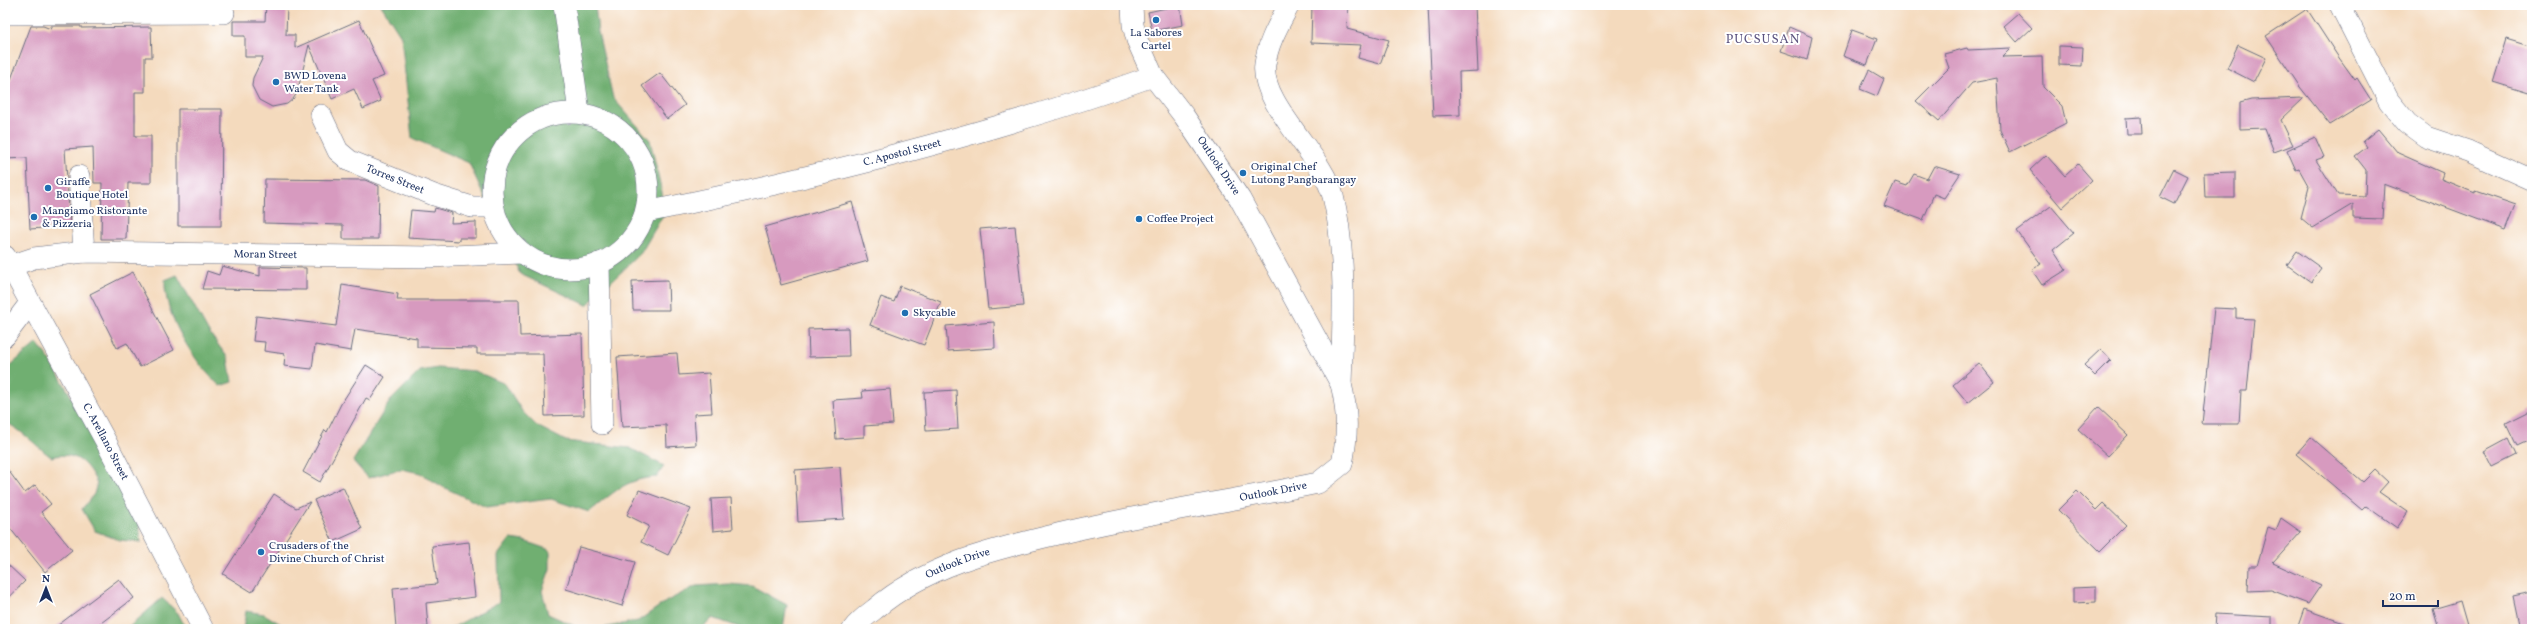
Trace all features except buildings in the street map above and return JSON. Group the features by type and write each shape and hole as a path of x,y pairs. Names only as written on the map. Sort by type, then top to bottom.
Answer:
{"street":[{"path":"9,5 5,14 224,13"},
{"path":"564,5 579,112"},
{"name":"Outlook Drive","path":"853,629 892,595 925,574 961,560 1004,547 1113,521 1318,483 1342,464 1348,431 1347,407 1341,384 1240,199 1184,116 1153,76 1137,40 1133,25 1132,5"},
{"path":"1289,5 1270,44 1264,72 1273,98 1318,162 1333,196 1341,263 1343,314 1341,384"},
{"path":"2340,5 2389,101 2407,123 2426,137 2468,151 2532,180"},
{"name":"C. Apostol Street","path":"646,212 752,190 975,134 1077,103 1153,76"},
{"path":"579,112 611,123 636,147 648,178 646,212 636,233 620,251 599,264 573,269 546,265 522,252 509,240 499,224 493,208 492,178 503,150 523,128 549,114 579,112"},
{"name":"Torres Street","path":"321,115 338,151 350,161 434,195 472,207 493,208"},
{"path":"79,176 84,252"},
{"name":"Moran Street","path":"7,261 84,252 430,257 522,252"},
{"name":"C. Arellano Street","path":"7,261 105,440 203,629"},
{"path":"599,264 602,424"},
{"path":"5,336 30,303"}],"green space":[{"path":"381,5 595,5 598,32 613,98 650,140 666,210 641,253 587,305 520,274 469,163 412,138 401,36"},
{"path":"177,275 208,331 228,358 232,382 220,386 210,377 182,338 169,308 166,293 165,280"},
{"path":"37,343 50,360 138,512 141,542 119,540 95,531 82,509 94,494 97,483 89,469 74,457 51,457 23,434 5,422 5,370"},
{"path":"438,368 475,371 505,384 522,411 537,426 566,441 630,448 664,466 657,477 646,478 620,488 589,512 551,499 486,507 443,487 420,473 401,469 368,478 353,461 390,401 420,371"},
{"path":"510,539 524,541 550,550 550,569 542,591 548,614 579,628 602,628 638,621 667,601 696,586 729,584 752,586 787,605 783,629 744,629 713,618 701,629 450,629 499,602 498,555"},
{"path":"162,598 178,613 186,629 127,629"},
{"path":"246,611 264,614 289,629 243,629"}],"place":[{"name":"La Sabores Cartel","path":"1156,20"},
{"name":"BWD Lovena Water Tank","path":"276,82"},
{"name":"Original Chef Lutong Pangbarangay","path":"1243,173"},
{"name":"Giraffe Boutique Hotel","path":"48,188"},
{"name":"Mangiamo Ristorante & Pizzeria","path":"34,217"},
{"name":"Coffee Project","path":"1139,219"},
{"name":"Skycable","path":"905,313"},
{"name":"Crusaders of the Divine Church of Christ","path":"261,552"}],"district":[{"name":"PUCSUSAN","path":"1763,40"}]}
